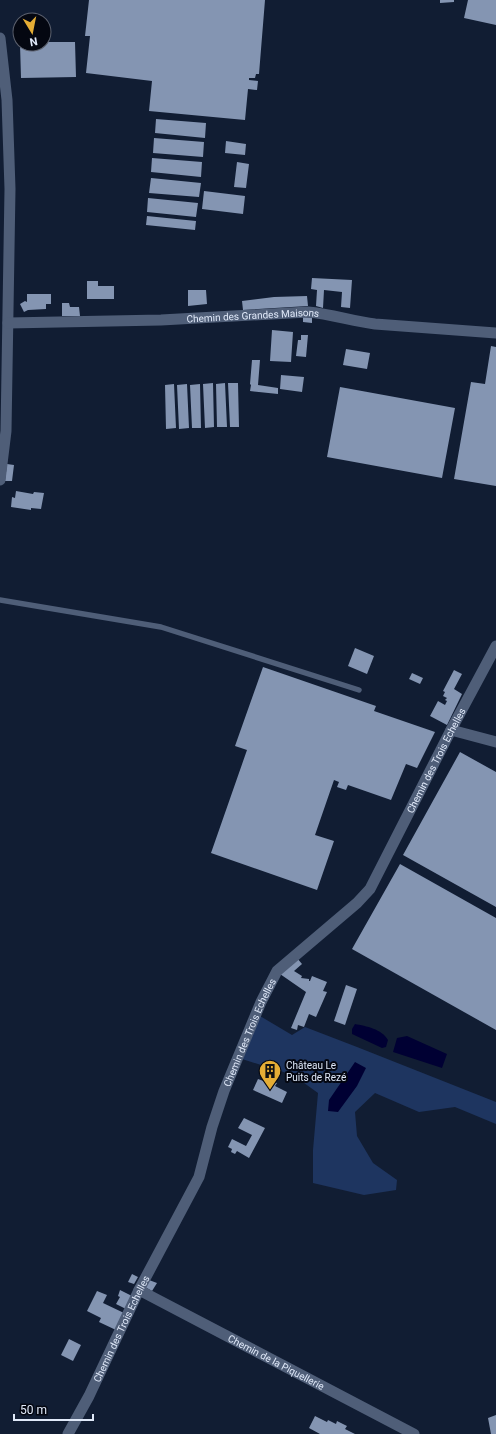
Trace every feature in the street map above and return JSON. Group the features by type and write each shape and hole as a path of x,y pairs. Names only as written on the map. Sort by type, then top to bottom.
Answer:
{"street":[{"path":"0,38 10,189 6,432 0,480"},
{"name":"Chemin des Grandes Maisons","path":"8,323 162,320 308,312 369,323 496,333"},
{"name":"Chemin des Trois Echelles","path":"68,1434 89,1396 139,1290 200,1177 212,1127 224,1092 260,1002 277,971 357,903 370,889 450,730 496,646"},
{"path":"450,730 496,742"},
{"name":"Chemin de la Piquellerie","path":"139,1290 414,1434"}],"lane":[{"path":"0,600 161,627 360,690"}],"shaded area":[{"path":"260,1016 292,1035 305,1027 496,1102 496,1124 455,1107 419,1112 375,1093 355,1112 357,1136 373,1163 397,1180 396,1190 364,1195 313,1183 313,1150 318,1093 293,1075 242,1059"},
{"path":"355,1024 382,1033 388,1040 386,1047 382,1048 352,1034 352,1029"},
{"path":"407,1036 447,1054 442,1068 393,1052 397,1038"},
{"path":"355,1062 366,1068 357,1086 338,1112 328,1111 329,1100"}],"building":[{"path":"89,0 265,0 259,74 256,74 255,78 249,78 249,80 258,81 257,90 248,89 245,120 149,111 152,81 86,73 90,36 85,36"},
{"path":"440,0 454,0 454,2 440,3"},
{"path":"468,0 496,0 496,25 464,18"},
{"path":"52,42 75,42 76,77 21,78 20,52 52,52"},
{"path":"156,119 206,123 205,138 155,133"},
{"path":"154,138 204,142 203,157 153,153"},
{"path":"226,141 246,144 245,155 225,153"},
{"path":"152,158 202,162 201,177 151,172"},
{"path":"237,162 249,164 246,188 234,187"},
{"path":"151,178 201,183 199,197 149,193"},
{"path":"204,191 245,196 243,214 202,209"},
{"path":"148,198 198,203 196,217 147,212"},
{"path":"147,216 196,221 195,230 146,225"},
{"path":"312,278 352,280 350,308 341,307 342,292 324,290 323,308 316,306 317,290 311,289"},
{"path":"87,281 98,281 98,286 114,286 114,299 87,299"},
{"path":"188,290 206,290 207,304 188,306"},
{"path":"27,294 51,294 51,304 46,304 46,309 28,310 24,312 20,304 25,301 27,302"},
{"path":"307,296 308,306 243,310 242,301 274,297"},
{"path":"62,303 69,303 70,307 79,307 80,316 62,316"},
{"path":"303,317 312,318 312,323 303,322"},
{"path":"272,330 293,332 291,362 270,361"},
{"path":"301,335 308,335 306,357 296,356 298,340 301,340"},
{"path":"491,346 496,347 496,486 454,479 471,382 485,384"},
{"path":"346,349 370,353 367,369 343,365"},
{"path":"252,360 260,360 258,385 278,388 278,394 250,391"},
{"path":"281,375 304,377 302,392 280,389"},
{"path":"213,383 214,427 205,428 203,384"},
{"path":"225,383 227,427 217,427 216,384"},
{"path":"228,383 238,383 239,427 230,427"},
{"path":"174,384 176,428 166,429 165,385"},
{"path":"187,384 189,428 179,429 177,385"},
{"path":"200,384 201,428 192,428 190,385"},
{"path":"340,387 455,408 442,478 327,457"},
{"path":"7,464 14,465 12,481 5,481"},
{"path":"16,491 33,494 34,492 44,493 41,509 31,508 31,510 11,507 12,497 15,498"},
{"path":"355,648 374,656 367,674 348,666"},
{"path":"263,667 376,706 374,711 435,732 417,768 406,764 391,800 348,785 346,790 337,787 339,782 334,780 315,835 334,841 317,890 211,853 247,750 235,746"},
{"path":"454,670 462,674 454,689 462,694 447,725 430,716 438,701 445,705 447,701 445,700 447,698 443,696 445,692 443,691"},
{"path":"412,673 423,678 420,684 409,679"},
{"path":"460,752 496,772 496,907 403,855"},
{"path":"400,864 496,918 496,1030 352,949"},
{"path":"297,958 302,964 294,971 302,976 301,978 309,979 309,981 312,976 327,982 323,991 327,992 316,1017 309,1014 304,1027 298,1025 297,1030 291,1028 306,992 280,974"},
{"path":"346,985 357,989 345,1025 334,1021"},
{"name":"Château Le Puits de Rezé","path":"258,1079 269,1083 270,1080 277,1083 275,1086 287,1092 282,1103 253,1090"},
{"path":"244,1118 265,1128 249,1158 237,1151 235,1154 231,1152 232,1149 228,1147 232,1139 246,1146 252,1135 238,1128"},
{"path":"132,1274 138,1277 134,1284 128,1282"},
{"path":"149,1280 157,1283 152,1291 145,1287"},
{"path":"120,1290 132,1296 126,1309 116,1304 120,1297 118,1296"},
{"path":"97,1291 107,1295 103,1303 124,1313 116,1330 99,1322 101,1318 87,1311"},
{"path":"69,1339 81,1345 73,1361 61,1355"},
{"path":"496,1415 496,1434 491,1434 488,1418"},
{"path":"315,1416 327,1422 328,1420 336,1424 337,1421 347,1426 345,1429 355,1434 320,1434 309,1428"}],"place":[{"name":"Château Le Puits de Rezé","path":"270,1090"}]}
